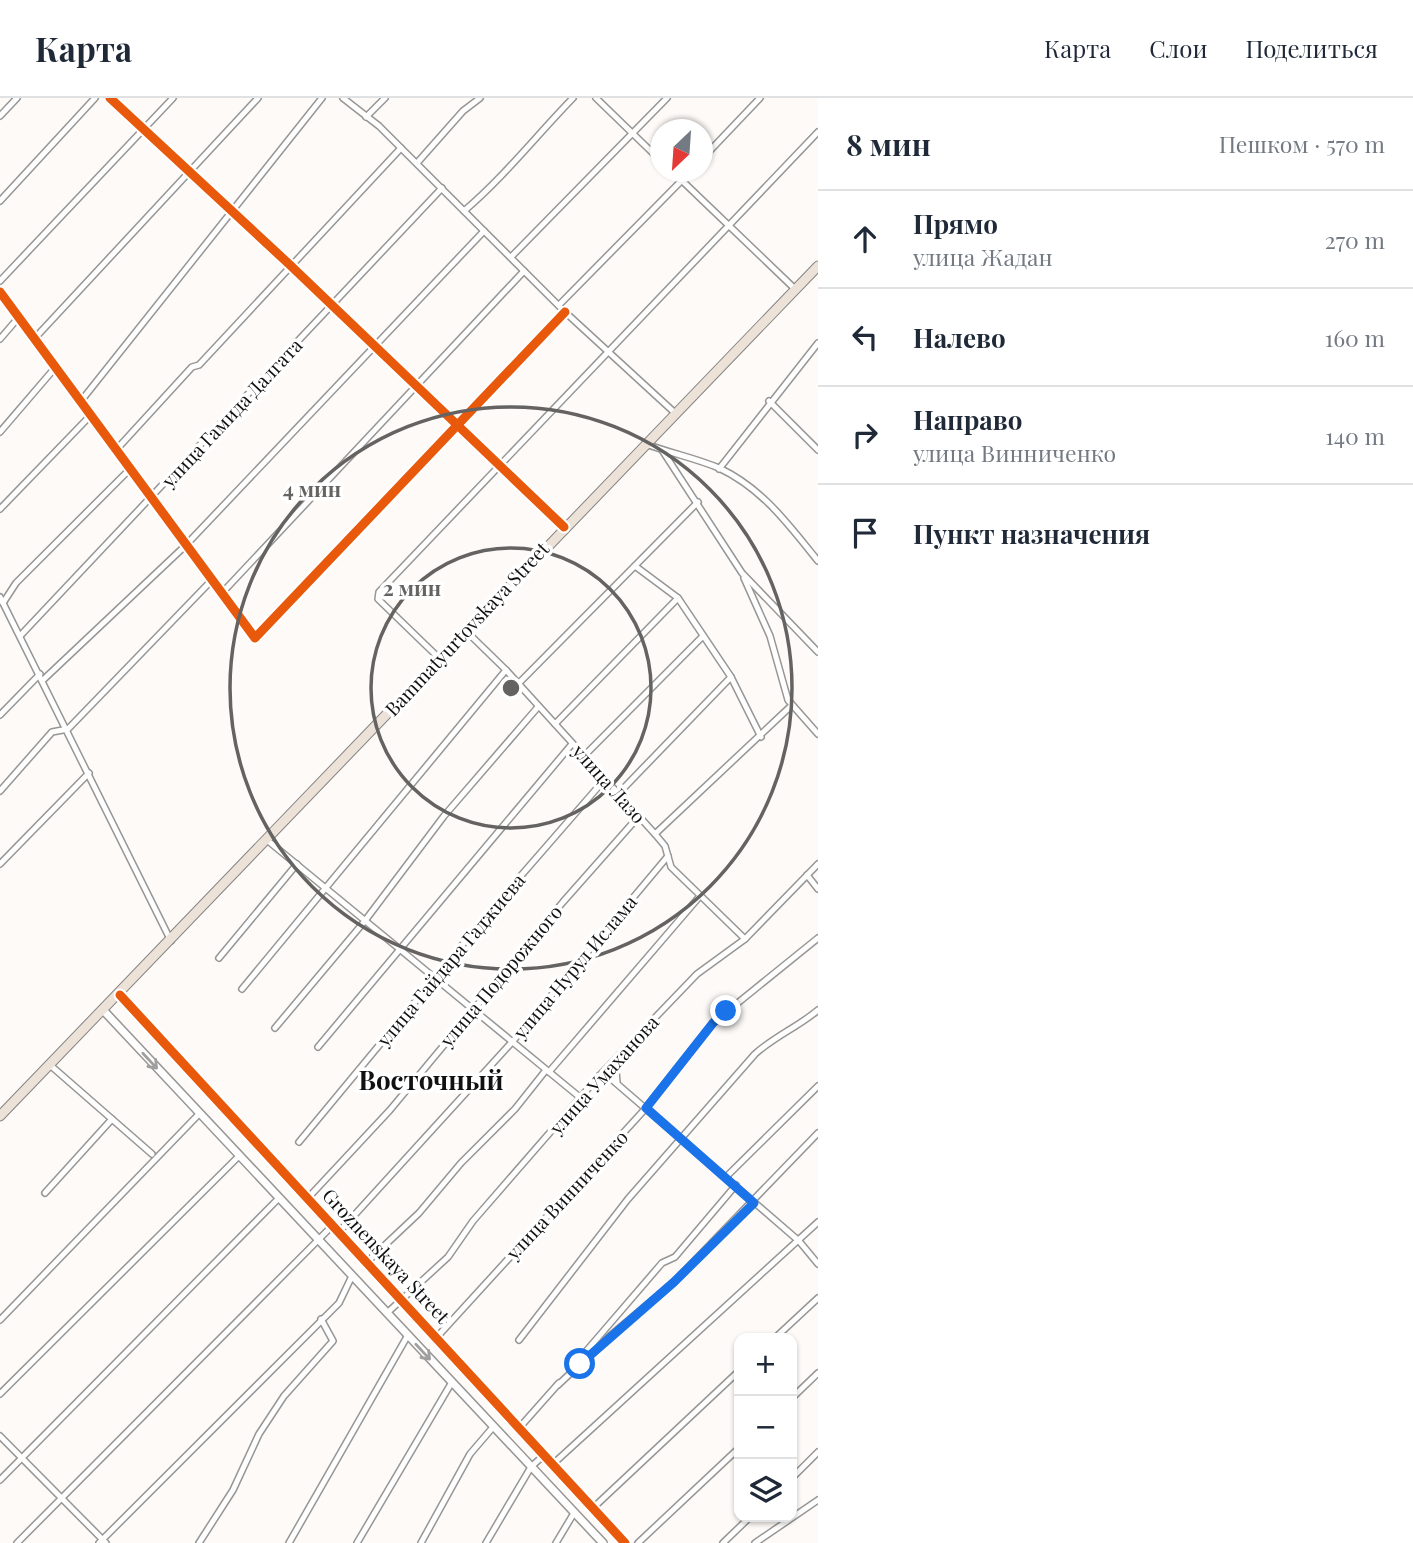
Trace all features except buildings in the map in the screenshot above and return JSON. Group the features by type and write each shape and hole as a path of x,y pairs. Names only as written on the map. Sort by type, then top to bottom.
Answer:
{"highway":[{"name":"Bammatyurtovskaya Street","path":"0,1116 120,995 564,527 818,266"}],"street":[{"path":"0,116 17,98"},
{"path":"0,201 95,98"},
{"path":"110,98 290,265 564,527"},
{"path":"0,281 173,98"},
{"path":"35,338 258,98"},
{"path":"81,401 323,98"},
{"path":"343,98 417,163 565,312 675,413"},
{"path":"366,117 385,98"},
{"path":"417,163 463,111 480,98"},
{"path":"464,211 495,184 573,98"},
{"path":"596,98 650,150"},
{"path":"511,257 667,98"},
{"path":"713,147 760,98"},
{"path":"440,659 378,599 379,592 610,353 818,132"},
{"path":"116,450 401,148"},
{"path":"559,305 680,182"},
{"path":"684,182 795,289"},
{"name":"улица Гамида Далгата","path":"20,636 442,188"},
{"path":"0,715 185,546 484,231"},
{"path":"222,593 415,384 524,271"},
{"path":"0,292 35,338 54,369 81,401 255,638 565,312"},
{"path":"0,339 19,317"},
{"path":"719,469 769,401 818,344"},
{"path":"0,432 54,369"},
{"path":"769,401 818,450"},
{"path":"0,509 91,415"},
{"path":"645,443 719,469 769,502 818,561"},
{"path":"662,450 742,573 771,636 791,706 818,734"},
{"path":"130,469 1,600 68,729 170,940"},
{"path":"518,684 698,502"},
{"path":"635,566 678,598 730,677 761,737"},
{"path":"742,573 818,652"},
{"path":"0,791 52,732 68,729 211,581"},
{"path":"555,724 678,598"},
{"name":"улица Лазо","path":"467,632 506,670 655,834 665,846 671,867 745,939"},
{"path":"584,756 703,636"},
{"path":"242,989 506,670"},
{"path":"618,794 730,677"},
{"path":"655,834 791,706"},
{"path":"275,1028 364,922 444,816 538,707"},
{"path":"318,1047 572,744"},
{"path":"0,864 89,773"},
{"name":"улица Гайдара Гаджиева","path":"299,1142 605,779"},
{"name":"улица Подорожного","path":"308,1198 390,1110 472,1009 639,816"},
{"path":"267,840 582,1099"},
{"name":"улица Нурул Ислама","path":"339,1232 513,1041 668,856"},
{"name":"улица Умаханова","path":"387,1313 449,1257 473,1222 582,1099 599,1076 697,974 745,939 818,863"},
{"path":"219,958 297,864"},
{"path":"807,876 818,889"},
{"path":"368,1262 419,1213 461,1163 515,1109 700,896"},
{"name":"улица Винниченко","path":"437,1337 646,1108 713,1023 818,938"},
{"name":"Groznenskaya Street","path":"120,995 625,1543"},
{"path":"519,1340 628,1199 755,1054 771,1040 802,1024 818,1010"},
{"name":"Groznenskaya Street","path":"104,1011 603,1543"},
{"path":"615,1060 614,1073 618,1084"},
{"path":"50,1065 152,1154"},
{"path":"599,1076 609,1077 618,1084 736,1185 799,1241 818,1264"},
{"path":"726,1177 818,1086"},
{"path":"0,1320 200,1113"},
{"path":"45,1193 112,1119"},
{"path":"558,1385 611,1335 674,1282 754,1203 818,1133"},
{"path":"0,1394 239,1156"},
{"path":"520,1427 662,1263 674,1257 736,1185"},
{"path":"0,1480 279,1198"},
{"path":"553,1464 818,1222"},
{"path":"17,1543 333,1225"},
{"path":"0,1436 64,1498 103,1542 339,1303 352,1276"},
{"path":"780,1333 818,1298"},
{"path":"200,1543 233,1490 259,1434 284,1396 333,1341 321,1319"},
{"path":"289,1543 408,1335"},
{"path":"794,1396 818,1373"},
{"path":"593,1508 734,1376"},
{"path":"357,1543 452,1382"},
{"path":"421,1543 470,1454 494,1426"},
{"path":"797,1473 818,1452"},
{"path":"638,1543 734,1453"},
{"path":"486,1543 531,1467 544,1454"},
{"path":"755,1543 818,1500"},
{"path":"556,1543 574,1513"},
{"path":"723,1543 745,1522"}],"cycle path":[{"path":"110,98 290,265 564,527"},
{"path":"0,292 255,638 565,312"},
{"path":"120,995 625,1543"}],"district":[{"name":"Восточный","path":"431,1081"}],"route":[{"path":"580,1364 674,1282 754,1203 646,1108 713,1023 726,1011"}]}
